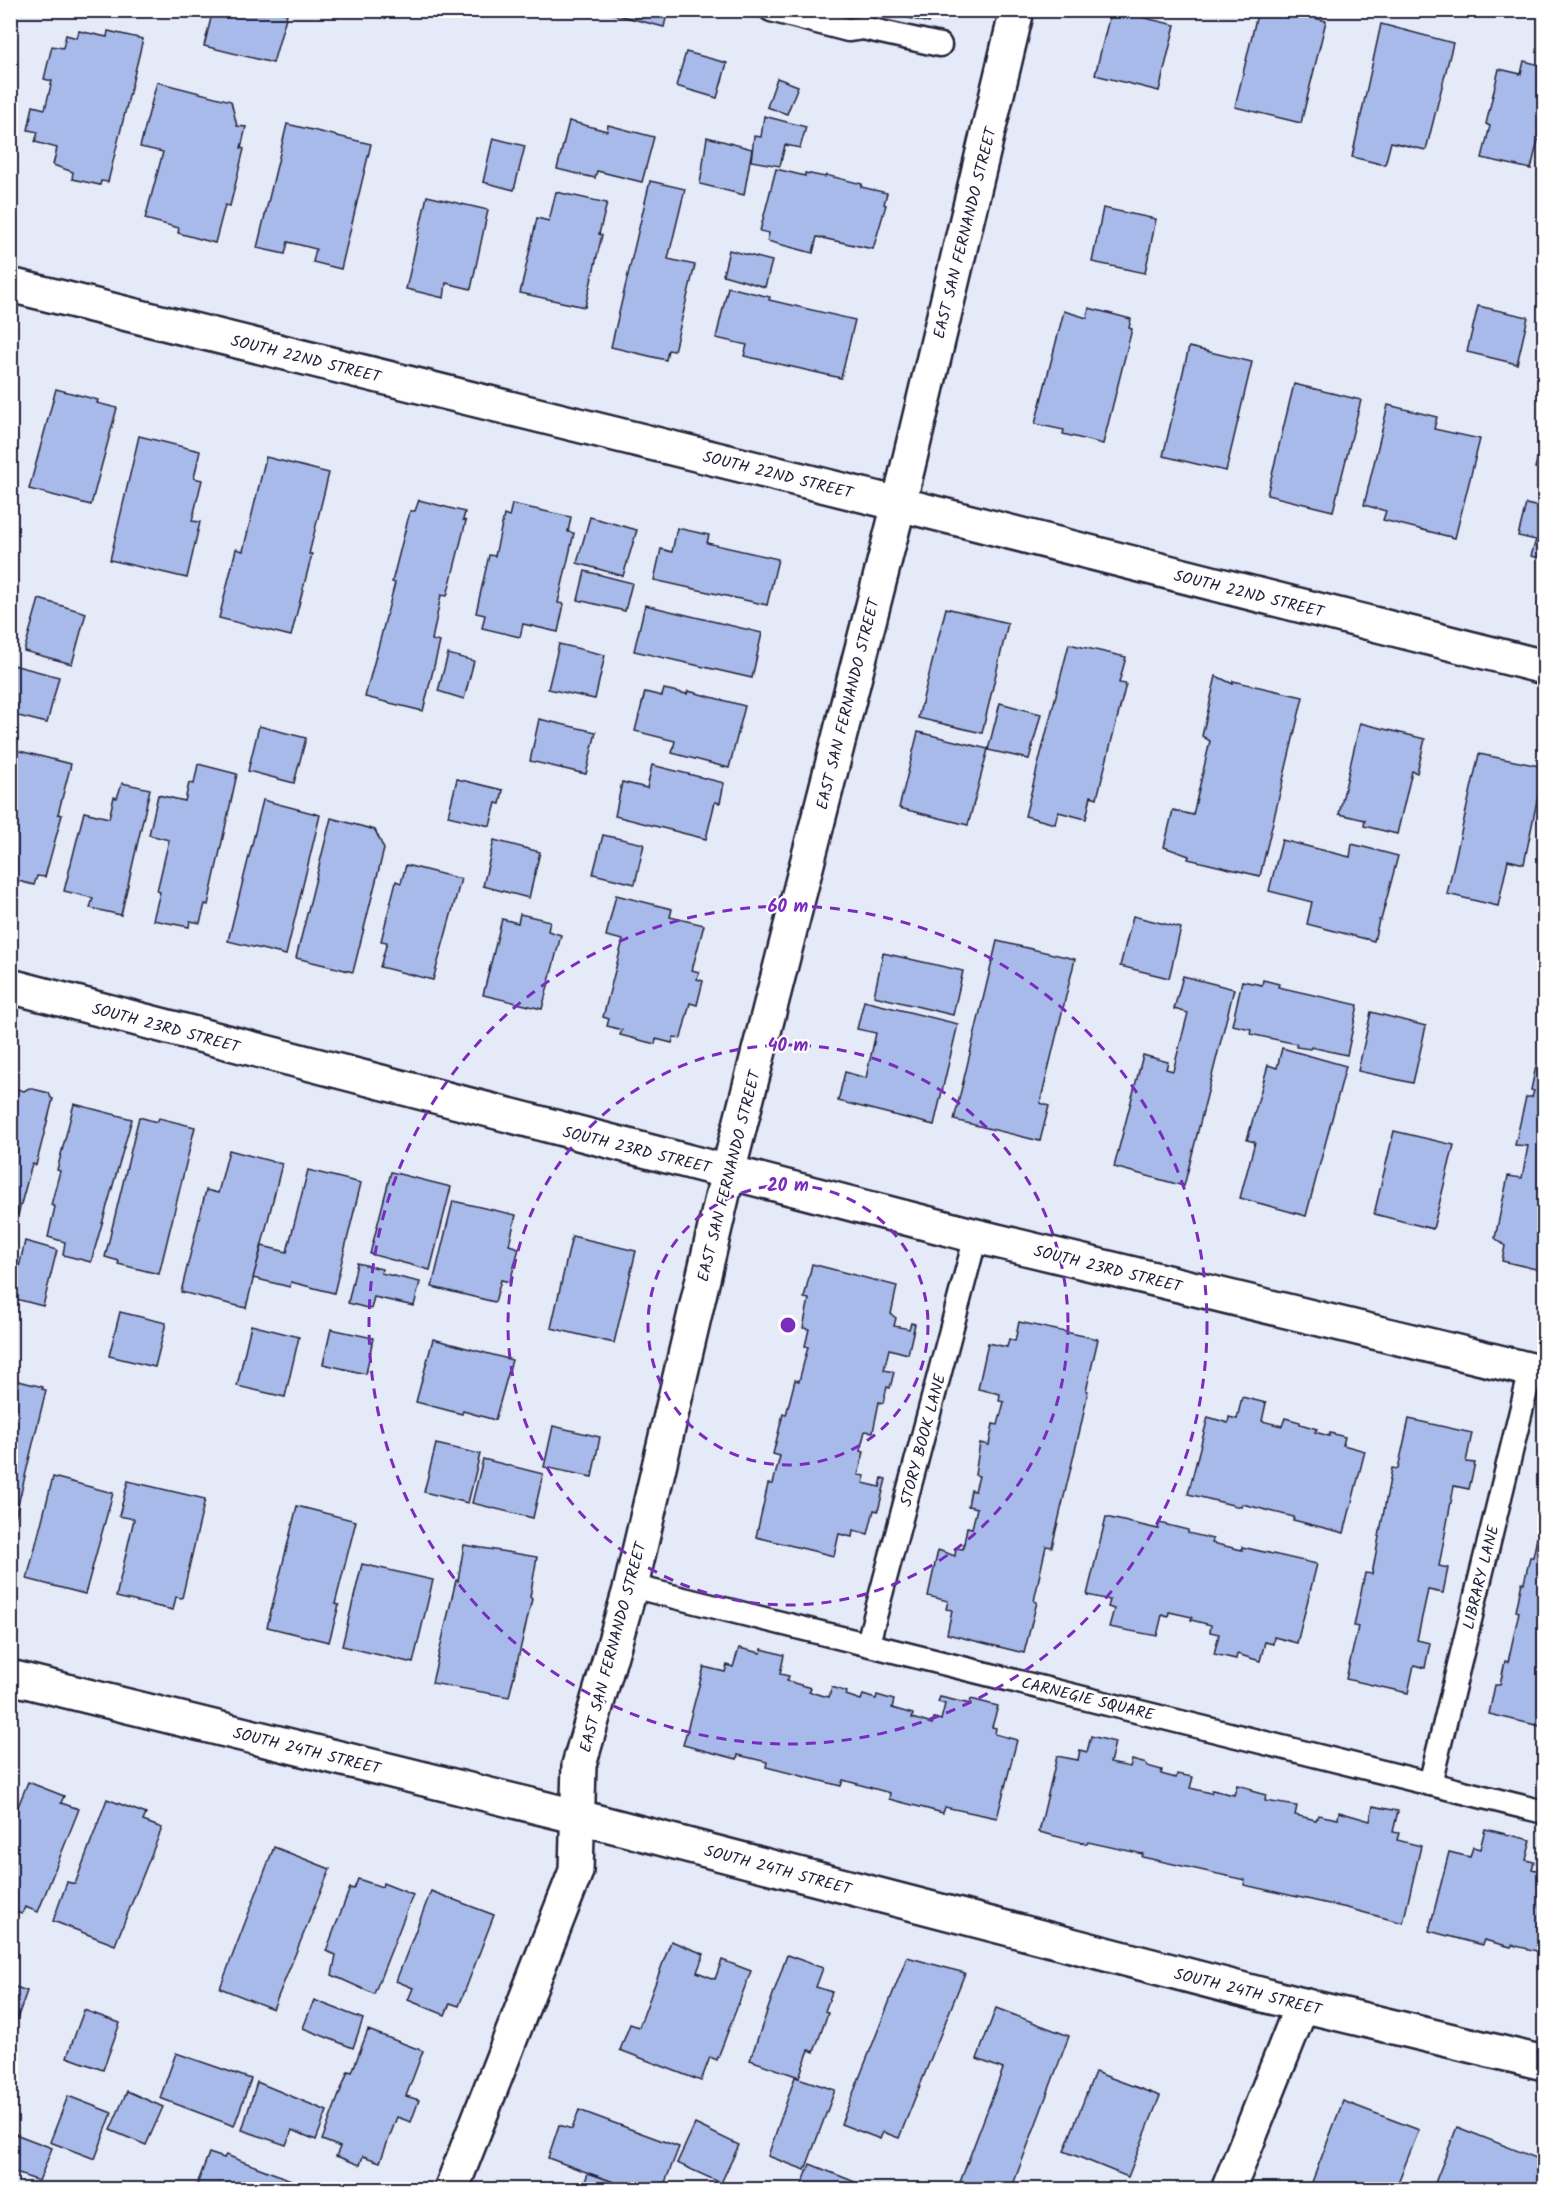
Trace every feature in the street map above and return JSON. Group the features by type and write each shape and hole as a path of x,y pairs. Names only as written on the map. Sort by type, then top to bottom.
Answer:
{"street":[{"name":"EAST SAN FERNANDO STREET","path":"451,2190 576,1871 579,1765 631,1586 728,1172 899,504 1017,10"},
{"name":"SOUTH 22ND STREET","path":"10,285 899,504 1545,667"},
{"name":"SOUTH 23RD STREET","path":"10,986 976,1236 1538,1371"},
{"name":"SOUTH 24TH STREET","path":"10,1677 579,1817 1302,2005 1545,2063"},
{"path":"1228,2190 1302,2005"}],"lane":[{"path":"771,10 848,30 863,28 940,45"},
{"name":"STORY BOOK LANE","path":"868,1643 976,1236"},
{"name":"LIBRARY LANE","path":"1430,1784 1538,1371"},
{"name":"CARNEGIE SQUARE","path":"631,1586 1545,1812"}],"building":[{"path":"213,10 274,10 287,14 273,63 204,46"},
{"path":"598,10 668,10 664,27"},
{"path":"878,10 932,10 929,23"},
{"path":"1111,10 1175,25 1159,91 1095,75"},
{"path":"1133,10 1176,10 1175,16 1162,13 1160,17"},
{"path":"1258,10 1290,16 1291,12 1326,21 1301,123 1235,107"},
{"path":"1381,24 1453,43 1426,150 1391,142 1385,165 1352,157"},
{"path":"79,31 107,37 108,31 143,39 108,182 101,181 100,185 72,179 73,172 53,165 57,148 35,142 38,132 28,130 33,106 45,109 52,81 44,79 52,46 63,48 66,35 77,38"},
{"path":"686,52 727,63 717,98 676,86"},
{"path":"1524,61 1544,66 1544,126 1531,169 1482,158 1490,126 1486,124 1499,69 1521,74"},
{"path":"777,78 798,86 787,114 767,107"},
{"path":"157,82 231,101 237,126 246,127 241,148 244,149 230,206 225,205 215,243 178,233 179,228 145,219 163,152 140,147"},
{"path":"764,116 806,127 800,148 785,145 780,166 751,161 754,136 761,137"},
{"path":"569,121 607,131 608,125 654,137 642,182 597,171 595,178 557,169"},
{"path":"287,124 371,144 341,269 313,262 316,249 288,242 285,254 257,248"},
{"path":"707,137 752,149 744,195 700,184"},
{"path":"493,138 525,146 514,190 483,182"},
{"path":"776,169 805,176 805,173 825,177 826,175 887,193 884,204 886,205 873,249 817,237 813,253 767,241 769,233 760,231"},
{"path":"650,181 685,189 668,259 695,265 674,351 668,350 666,360 611,347"},
{"path":"556,192 607,203 585,307 520,293 537,218 549,221"},
{"path":"427,196 488,210 471,289 446,283 444,298 406,289"},
{"path":"1103,208 1156,219 1145,273 1092,262"},
{"path":"729,250 772,261 765,287 723,275"},
{"path":"728,287 770,297 769,300 855,320 841,378 744,356 747,345 716,338"},
{"path":"1478,306 1528,317 1517,364 1467,352"},
{"path":"1089,308 1131,319 1129,328 1132,329 1103,444 1063,434 1064,430 1035,424 1064,311 1087,318"},
{"path":"1189,347 1252,362 1226,471 1163,456"},
{"path":"1294,384 1361,400 1333,511 1267,495"},
{"path":"56,389 98,400 97,403 117,408 91,505 29,489"},
{"path":"1388,405 1437,417 1434,429 1480,439 1455,538 1383,520 1386,511 1364,505"},
{"path":"1544,433 1544,470 1535,468"},
{"path":"139,436 200,451 194,478 202,480 192,521 200,522 187,578 110,560"},
{"path":"266,457 329,473 309,554 312,554 291,636 219,618 236,549 243,551"},
{"path":"1544,485 1544,559 1531,556 1536,540 1518,536 1526,504 1539,507"},
{"path":"419,500 465,512 463,520 466,521 447,596 441,595 432,640 440,642 423,711 365,697 395,583 392,582 410,511 415,511"},
{"path":"512,504 571,517 568,532 574,533 558,603 564,604 558,632 523,624 520,637 482,628 485,615 476,613 489,555 495,556 504,515 509,517"},
{"path":"590,517 637,530 623,576 577,563"},
{"path":"677,528 709,535 707,543 778,559 767,605 654,580 661,549 672,552"},
{"path":"585,571 632,583 625,611 578,600"},
{"path":"39,599 86,613 72,664 24,651"},
{"path":"645,605 762,633 752,678 634,651"},
{"path":"946,608 1008,623 982,733 918,718"},
{"path":"559,644 605,655 595,699 548,689"},
{"path":"1069,644 1126,657 1119,683 1126,684 1097,798 1091,796 1086,819 1058,812 1055,824 1025,816"},
{"path":"448,654 474,661 464,699 438,691"},
{"path":"13,665 59,677 47,723 10,714 10,677"},
{"path":"1216,676 1233,684 1233,681 1303,697 1260,876 1188,859 1189,856 1164,847 1173,810 1193,815 1210,741 1202,736"},
{"path":"664,689 687,694 688,691 745,706 729,768 672,753 675,741 635,731 645,692 662,696"},
{"path":"1000,703 1041,714 1029,759 988,750"},
{"path":"539,719 596,732 586,774 530,761"},
{"path":"1360,723 1425,739 1417,773 1412,771 1397,834 1364,826 1365,820 1339,814"},
{"path":"259,726 306,738 294,783 248,771"},
{"path":"918,732 988,749 968,825 899,808"},
{"path":"12,749 71,764 58,814 62,815 45,877 37,876 34,885 10,879"},
{"path":"1479,754 1544,767 1524,864 1508,860 1498,906 1447,894"},
{"path":"198,764 237,774 208,905 205,904 200,923 190,921 189,927 153,920 169,840 149,835 158,795 185,801 189,783 194,784"},
{"path":"652,765 724,783 720,803 715,802 706,839 615,816 622,782 647,788"},
{"path":"457,779 503,790 500,804 496,803 490,826 448,816"},
{"path":"122,783 150,789 121,915 90,908 93,898 64,891 84,812 109,818 114,797 117,798"},
{"path":"263,800 320,815 286,955 228,941"},
{"path":"331,818 375,830 384,849 353,972 296,958"},
{"path":"603,835 644,844 635,884 593,874"},
{"path":"494,840 540,852 529,898 483,886"},
{"path":"1282,840 1350,857 1352,844 1398,856 1374,941 1307,924 1312,902 1269,891"},
{"path":"406,865 461,879 433,980 380,967 387,942 381,941 396,881 401,883"},
{"path":"616,895 672,909 670,917 704,925 692,970 699,972 697,979 703,981 697,1005 690,1003 681,1038 674,1037 672,1043 656,1039 655,1044 620,1035 622,1030 607,1026 609,1019 603,1017 623,940 606,936"},
{"path":"520,914 550,921 548,931 561,935 542,1009 483,995 502,919 518,923"},
{"path":"1133,916 1181,928 1169,978 1120,966"},
{"path":"997,941 1075,959 1040,1103 1049,1106 1040,1141 954,1120"},
{"path":"883,953 963,971 953,1015 874,996"},
{"path":"1183,976 1234,989 1184,1186 1114,1167 1143,1055 1168,1062 1166,1069 1173,1071 1188,1013 1174,1009"},
{"path":"1263,980 1279,984 1278,987 1358,1005 1347,1055 1311,1047 1310,1049 1296,1047 1297,1044 1250,1034 1251,1029 1232,1025 1242,981 1262,985"},
{"path":"864,1001 958,1024 934,1125 838,1101 845,1072 866,1078 876,1033 857,1029"},
{"path":"1371,1012 1426,1026 1413,1083 1358,1071"},
{"path":"1282,1048 1346,1066 1306,1216 1240,1198 1255,1142 1247,1140 1268,1065 1277,1068"},
{"path":"1536,1066 1544,1068 1544,1271 1502,1261 1505,1246 1495,1238 1508,1176 1522,1178 1528,1146 1515,1145 1526,1097 1532,1097 1534,1091 1531,1090"},
{"path":"10,1087 24,1091 29,1088 49,1093 53,1099 36,1165 32,1164 18,1215 15,1215 11,1229"},
{"path":"74,1104 132,1119 91,1262 63,1255 65,1242 48,1237 55,1207 51,1205 60,1171 57,1170"},
{"path":"139,1117 157,1122 159,1118 195,1127 159,1274 118,1264 119,1261 105,1257"},
{"path":"1394,1131 1454,1145 1433,1229 1374,1214"},
{"path":"229,1150 282,1164 246,1308 181,1292 206,1190 218,1193"},
{"path":"308,1170 361,1183 334,1293 291,1282 290,1287 253,1278 262,1246 287,1252"},
{"path":"391,1172 451,1187 430,1270 370,1254"},
{"path":"453,1201 516,1215 509,1245 519,1248 510,1282 501,1280 495,1302 432,1287"},
{"path":"572,1236 636,1251 614,1343 551,1328"},
{"path":"25,1241 57,1250 43,1306 12,1298"},
{"path":"357,1263 382,1269 381,1273 420,1282 414,1306 374,1297 371,1309 348,1303"},
{"path":"812,1264 897,1286 891,1314 896,1318 894,1326 909,1329 911,1323 915,1324 908,1354 889,1349 884,1370 894,1372 890,1388 887,1387 883,1403 879,1402 873,1432 865,1431 860,1451 864,1452 858,1475 865,1476 863,1483 880,1487 882,1478 886,1479 878,1511 874,1510 868,1534 853,1530 852,1537 839,1534 834,1556 756,1537 768,1484 773,1484 780,1456 773,1454 783,1414 786,1415 795,1380 799,1381 808,1347 805,1346 809,1329 803,1328 809,1299 804,1298"},
{"path":"120,1312 166,1323 155,1367 109,1356"},
{"path":"1019,1322 1098,1339 1086,1391 1088,1391 1082,1421 1052,1547 1046,1546 1034,1601 1037,1602 1024,1653 947,1634 952,1610 946,1609 948,1601 928,1596 938,1550 955,1556 956,1548 963,1549 967,1527 972,1528 977,1508 968,1506 971,1490 975,1491 979,1476 975,1475 980,1443 989,1445 993,1424 998,1425 1004,1402 999,1401 1000,1394 978,1389 988,1343 1007,1347 1009,1339 1015,1341"},
{"path":"251,1325 299,1337 285,1397 237,1386"},
{"path":"331,1329 373,1338 366,1374 323,1364"},
{"path":"433,1339 512,1360 495,1420 416,1402"},
{"path":"10,1379 43,1387 42,1389 46,1390 10,1538"},
{"path":"1242,1397 1266,1403 1262,1421 1282,1426 1285,1418 1300,1422 1300,1424 1317,1429 1315,1432 1345,1437 1343,1445 1365,1451 1344,1533 1242,1504 1241,1507 1188,1494 1208,1417 1228,1423 1229,1417 1237,1419"},
{"path":"1409,1419 1472,1433 1466,1462 1475,1463 1469,1489 1454,1486 1439,1566 1448,1568 1443,1593 1428,1590 1417,1640 1430,1643 1425,1668 1414,1665 1408,1693 1346,1679 1358,1627 1354,1626 1365,1573 1372,1574 1392,1468 1398,1469"},
{"path":"553,1426 600,1437 592,1477 544,1467"},
{"path":"436,1444 480,1454 468,1503 424,1492"},
{"path":"483,1459 543,1474 533,1518 472,1503"},
{"path":"53,1477 113,1493 85,1594 27,1579"},
{"path":"128,1481 205,1499 182,1598 176,1597 173,1610 116,1597 134,1519 119,1516"},
{"path":"1544,1505 1544,1727 1489,1714 1495,1685 1500,1685 1505,1661 1508,1662 1519,1612 1516,1611 1522,1582 1524,1583 1530,1557 1533,1557"},
{"path":"297,1506 356,1521 335,1604 339,1605 329,1642 267,1627"},
{"path":"1106,1517 1158,1529 1159,1523 1213,1539 1212,1543 1242,1550 1242,1547 1317,1564 1297,1643 1274,1637 1273,1644 1265,1642 1260,1661 1237,1654 1236,1659 1214,1654 1219,1634 1210,1632 1211,1625 1191,1620 1192,1617 1169,1612 1168,1617 1162,1615 1157,1636 1109,1627 1114,1609 1108,1607 1110,1600 1087,1595"},
{"path":"464,1545 537,1557 530,1597 532,1599 509,1697 432,1683 456,1580 458,1581"},
{"path":"362,1564 433,1580 413,1663 342,1646"},
{"path":"739,1648 761,1653 762,1649 784,1655 780,1674 789,1676 787,1681 811,1688 809,1692 829,1697 832,1687 861,1700 863,1695 876,1699 877,1695 894,1700 892,1708 913,1714 912,1718 932,1724 934,1718 941,1720 945,1704 938,1702 940,1697 970,1704 971,1699 998,1706 992,1727 996,1728 995,1734 1017,1740 997,1818 945,1807 943,1813 889,1799 890,1793 843,1780 841,1786 766,1767 767,1762 738,1755 737,1759 683,1745 704,1667 725,1672 727,1665 733,1667"},
{"path":"1091,1736 1115,1742 1110,1763 1130,1767 1132,1760 1162,1770 1161,1774 1176,1778 1177,1774 1193,1777 1190,1788 1211,1793 1212,1790 1234,1795 1237,1785 1252,1789 1251,1791 1266,1795 1265,1801 1297,1806 1295,1815 1316,1820 1318,1815 1338,1819 1339,1812 1370,1821 1373,1806 1398,1811 1393,1832 1399,1833 1397,1840 1421,1846 1403,1923 1244,1885 1245,1880 1142,1857 1143,1854 1088,1842 1087,1844 1039,1832 1057,1756 1078,1760 1080,1750 1087,1752"},
{"path":"28,1782 64,1796 61,1803 79,1809 38,1912 25,1907 22,1914 16,1912 10,1927 10,1826"},
{"path":"107,1799 146,1814 143,1821 162,1828 115,1945 53,1921 67,1882 75,1884"},
{"path":"1485,1829 1531,1840 1526,1860 1534,1862 1532,1869 1544,1872 1544,1956 1541,1952 1512,1945 1511,1947 1484,1940 1482,1945 1429,1931 1449,1852 1470,1857 1473,1847 1480,1849"},
{"path":"274,1847 330,1869 273,2009 220,1988"},
{"path":"358,1879 382,1887 383,1883 413,1895 374,1994 332,1975 336,1955 326,1951 350,1888 354,1889"},
{"path":"431,1891 494,1915 459,2006 450,2003 445,2015 408,2000 413,1988 396,1981"},
{"path":"671,1941 704,1954 697,1972 715,1979 722,1960 751,1971 717,2060 710,2057 701,2081 620,2050 630,2024 639,2027"},
{"path":"787,1955 823,1968 816,1987 832,1992 825,2011 828,2013 814,2052 809,2050 799,2077 750,2060"},
{"path":"907,1957 965,1973 899,2138 883,2132 880,2139 841,2124"},
{"path":"10,1985 27,1991 11,2036 10,2036"},
{"path":"314,2000 363,2019 353,2048 303,2028"},
{"path":"996,2008 1069,2036 1011,2190 957,2190 1003,2069 977,2059"},
{"path":"84,2010 120,2023 103,2070 67,2057"},
{"path":"368,2030 423,2051 406,2096 419,2100 411,2122 397,2117 380,2162 363,2156 360,2165 336,2156 340,2147 322,2140 348,2071 352,2072"},
{"path":"176,2053 251,2079 234,2126 160,2098"},
{"path":"1095,2072 1160,2096 1128,2177 1064,2151"},
{"path":"795,2077 835,2090 805,2170 768,2156"},
{"path":"257,2082 327,2111 316,2140 292,2130 286,2145 242,2130"},
{"path":"127,2091 163,2107 146,2145 110,2130"},
{"path":"68,2096 112,2113 95,2159 50,2142"},
{"path":"1343,2101 1419,2130 1395,2190 1309,2190"},
{"path":"579,2110 679,2147 662,2190 635,2190 548,2158 559,2125 572,2129"},
{"path":"695,2124 739,2145 721,2183 677,2163"},
{"path":"1457,2127 1544,2161 1544,2190 1433,2188"},
{"path":"10,2132 52,2148 39,2181 10,2171"},
{"path":"209,2153 224,2158 226,2155 317,2190 205,2190 196,2187"},
{"path":"810,2164 875,2190 800,2190"},
{"path":"588,2173 628,2187 635,2190 582,2190"}]}
